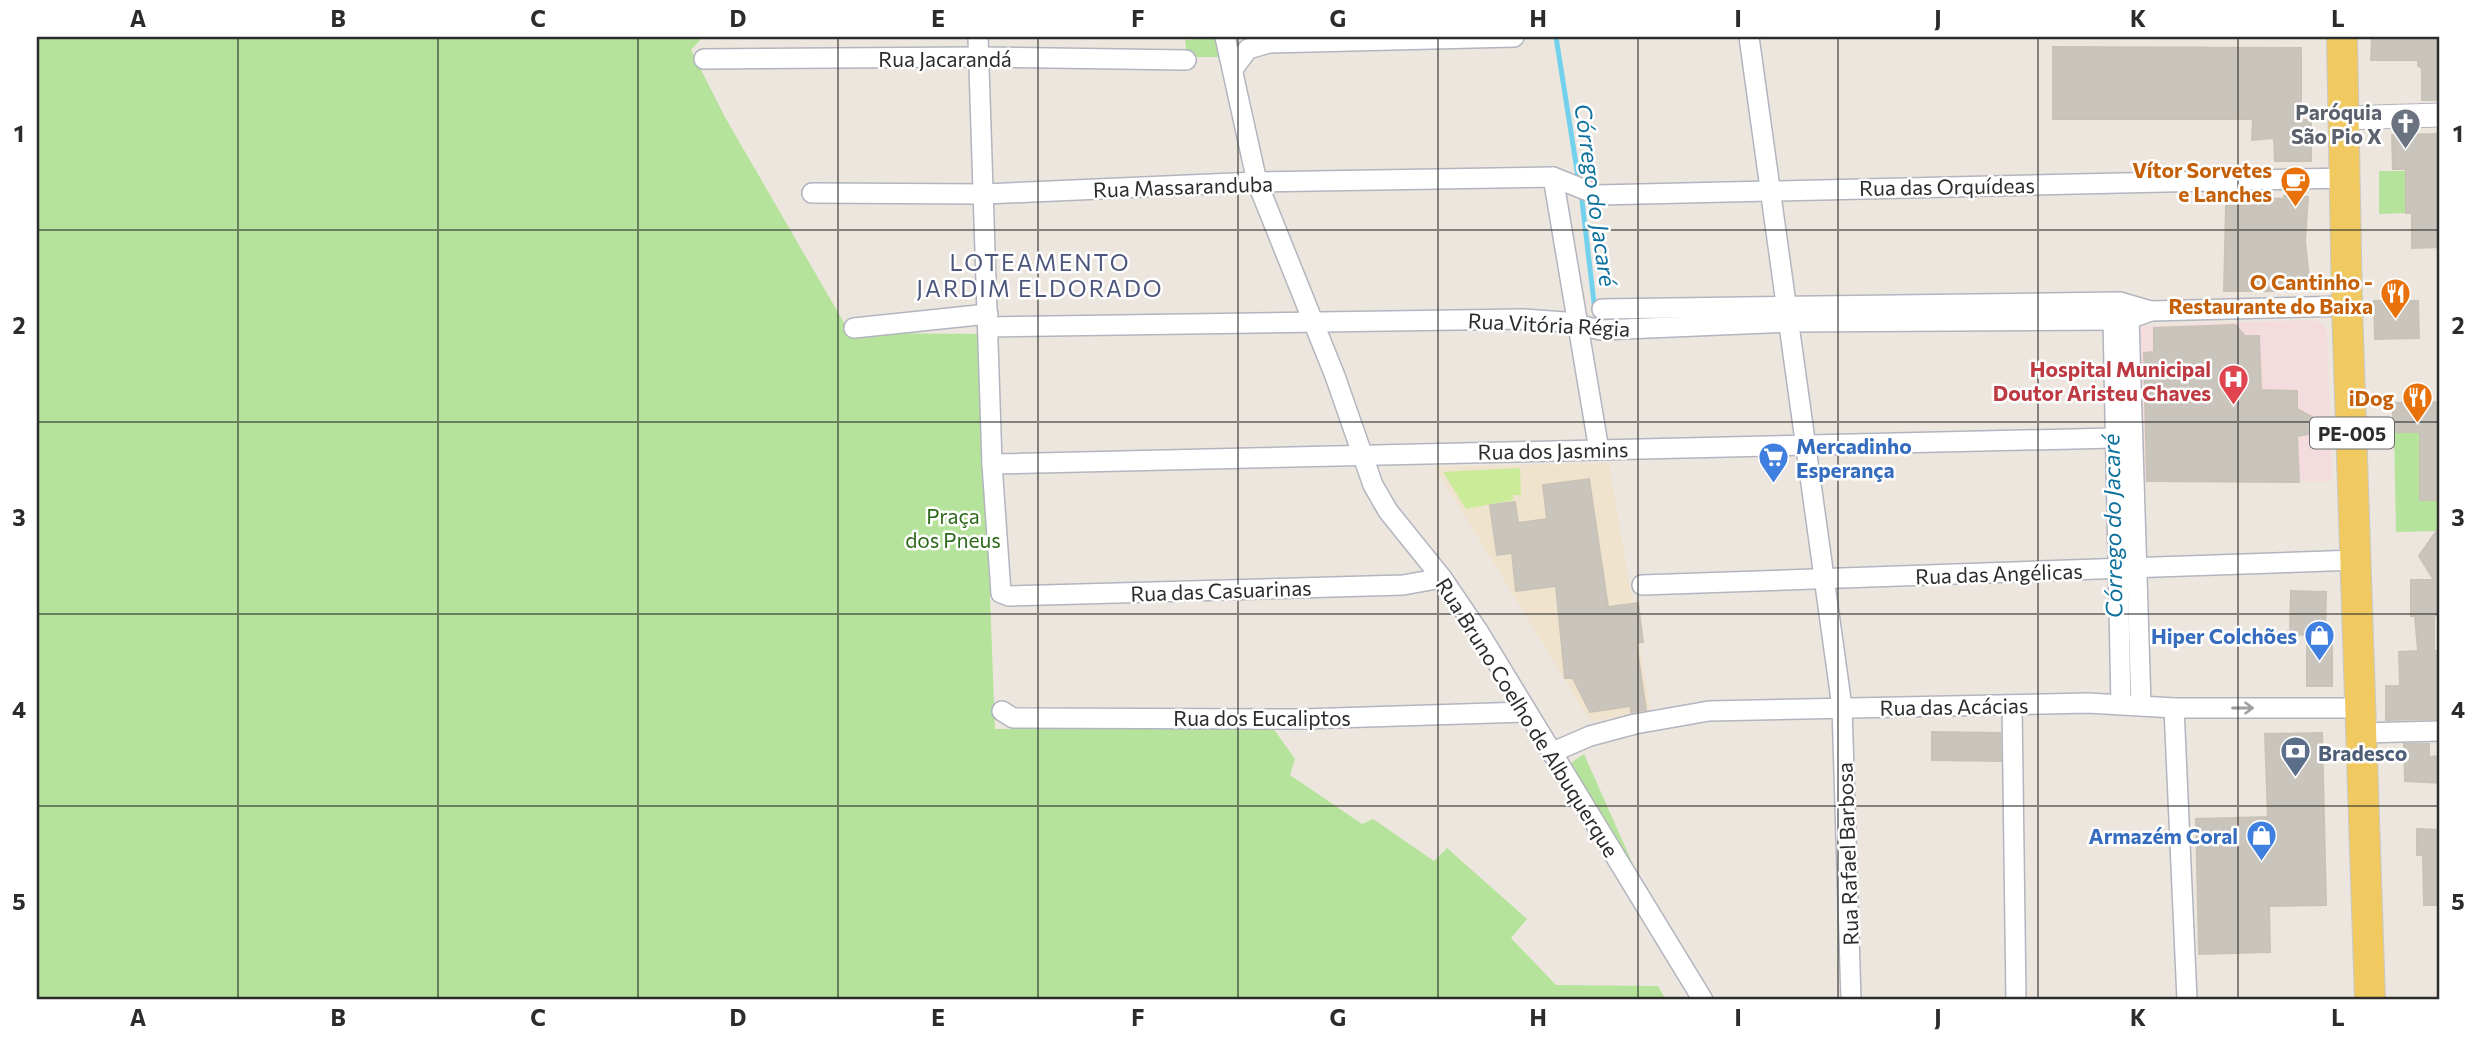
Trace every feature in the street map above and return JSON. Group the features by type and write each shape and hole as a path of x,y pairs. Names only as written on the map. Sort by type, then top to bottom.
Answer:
{"main road":[{"name":"PE-005","path":"2342,37 2347,306 2370,1000"}],"street":[{"path":"978,37 992,464"},
{"name":"Rua Bruno Coelho de Albuquerque","path":"1225,37 1257,182 1313,322 1373,485 1388,511 1442,578 1478,631 1703,1000"},
{"path":"1232,64 1248,49 1258,44 1305,40 1514,37"},
{"name":"Rua Rafael Barbosa","path":"1749,37 1843,707 1851,1000"},
{"name":"Rua Jacarandá","path":"704,59 979,57 1186,60"},
{"path":"2343,118 2440,115"},
{"path":"1557,177 1599,450"},
{"name":"Rua das Orquídeas","path":"1557,177 1598,195 1769,189 2344,178"},
{"name":"Rua Massaranduba","path":"812,193 985,194 1257,182 1557,177"},
{"name":"Rua Vitória Régia","path":"1602,309 1787,314 2121,314 2347,306"},
{"name":"Rua Vitória Régia","path":"854,328 988,321 1313,322 1523,319 1565,322 1601,330 1787,314"},
{"path":"2121,314 2114,438 2141,705"},
{"path":"2121,314 2126,568 2121,704"},
{"name":"Rua dos Jasmins","path":"992,464 1363,453 2114,438"},
{"name":"Rua das Casuarinas","path":"992,464 1001,593 1009,596 1403,585 1442,578"},
{"name":"Rua das Angélicas","path":"1642,585 2357,560"},
{"name":"Rua das Acácias","path":"1553,752 1590,736 1672,715 1843,707 2121,704 2362,720 2440,731"},
{"path":"2012,705 2016,1000"},
{"path":"2174,708 2187,1000"},
{"name":"Rua dos Eucaliptos","path":"1002,711 1013,718 1275,719 1525,712"}],"shaded area":[{"name":"Hospital Municipal Doutor Aristeu Chaves","path":"2312,320 2322,324 2327,330 2332,481 2140,481 2137,333 2142,326"},
{"path":"1609,463 1651,712 1590,721 1435,467"}],"green space":[{"name":"Praça dos Pneus","path":"37,37 703,37 691,50 726,119 850,333 992,334 1005,583 990,597 995,729 1064,728 1115,723 1273,728 1295,759 1290,775 1362,824 1373,819 1434,861 1447,848 1527,919 1511,938 1556,985 1658,986 1666,1000 37,1000"},
{"path":"1225,37 1229,57 1187,57 1185,40"},
{"path":"2379,171 2406,171 2406,213 2379,214"},
{"path":"2440,432 2440,531 2396,532 2394,433"},
{"path":"1520,468 1521,495 1513,495 1513,500 1466,509 1443,472"},
{"path":"1584,754 1635,869 1632,870 1572,770 1572,762"}],"building":[{"path":"2372,37 2440,37 2440,100 2422,100 2422,68 2418,66 2418,60 2371,60"},
{"path":"2053,47 2301,48 2301,120 2311,120 2311,161 2275,161 2274,138 2252,140 2253,119 2053,119"},
{"path":"2440,134 2440,247 2412,248 2412,213 2406,213 2406,169 2393,169 2392,135"},
{"path":"2284,196 2308,197 2305,241 2309,278 2300,277 2299,291 2224,291 2226,206 2265,205 2266,198 2284,199"},
{"name":"O Cantinho - Restaurante do Baixa","path":"2374,301 2418,301 2419,338 2375,339"},
{"name":"Hospital Municipal Doutor Aristeu Chaves","path":"2235,325 2245,336 2259,336 2261,390 2297,391 2297,409 2312,417 2312,428 2308,434 2297,436 2299,482 2147,481 2144,353 2154,352 2154,328"},
{"path":"2440,402 2440,500 2420,500 2420,432 2393,432 2393,403"},
{"path":"1589,479 1608,607 1638,603 1643,642 1636,643 1646,710 1631,712 1631,706 1590,712 1573,678 1565,678 1556,586 1516,591 1512,553 1497,555 1490,505 1515,502 1518,523 1547,519 1543,485"},
{"path":"2440,526 2440,614 2434,616 2434,651 2440,651 2440,719 2386,720 2386,686 2400,686 2399,652 2418,651 2415,616 2411,616 2411,580 2434,580 2419,556"},
{"path":"2291,591 2326,592 2325,638 2332,638 2332,686 2307,686 2307,635 2290,634"},
{"path":"1932,732 2000,733 2001,761 1932,760"},
{"name":"Armazém Coral","path":"2322,733 2326,905 2269,906 2270,952 2199,954 2196,819 2268,817 2265,734"},
{"path":"2404,744 2429,744 2429,757 2440,756 2440,783 2405,781"},
{"path":"2417,829 2440,830 2440,905 2424,905 2423,855 2417,855"}],"waterway":[{"name":"Córrego do Jacaré","path":"1556,37 1579,183"},
{"name":"Córrego do Jacaré","path":"1581,192 1595,311"}],"place":[{"name":"Paróquia São Pio X","path":"2405,150"},
{"name":"Vítor Sorvetes e Lanches","path":"2295,208"},
{"name":"O Cantinho - Restaurante do Baixa","path":"2396,320"},
{"name":"Hospital Municipal Doutor Aristeu Chaves","path":"2234,407"},
{"name":"iDog","path":"2417,424"},
{"name":"Mercadinho Esperança","path":"1773,484"},
{"name":"Hiper Colchões","path":"2320,662"},
{"name":"Bradesco","path":"2295,779"},
{"name":"Armazém Coral","path":"2261,862"}],"district":[{"name":"LOTEAMENTO JARDIM ELDORADO","path":"1040,275"}]}
